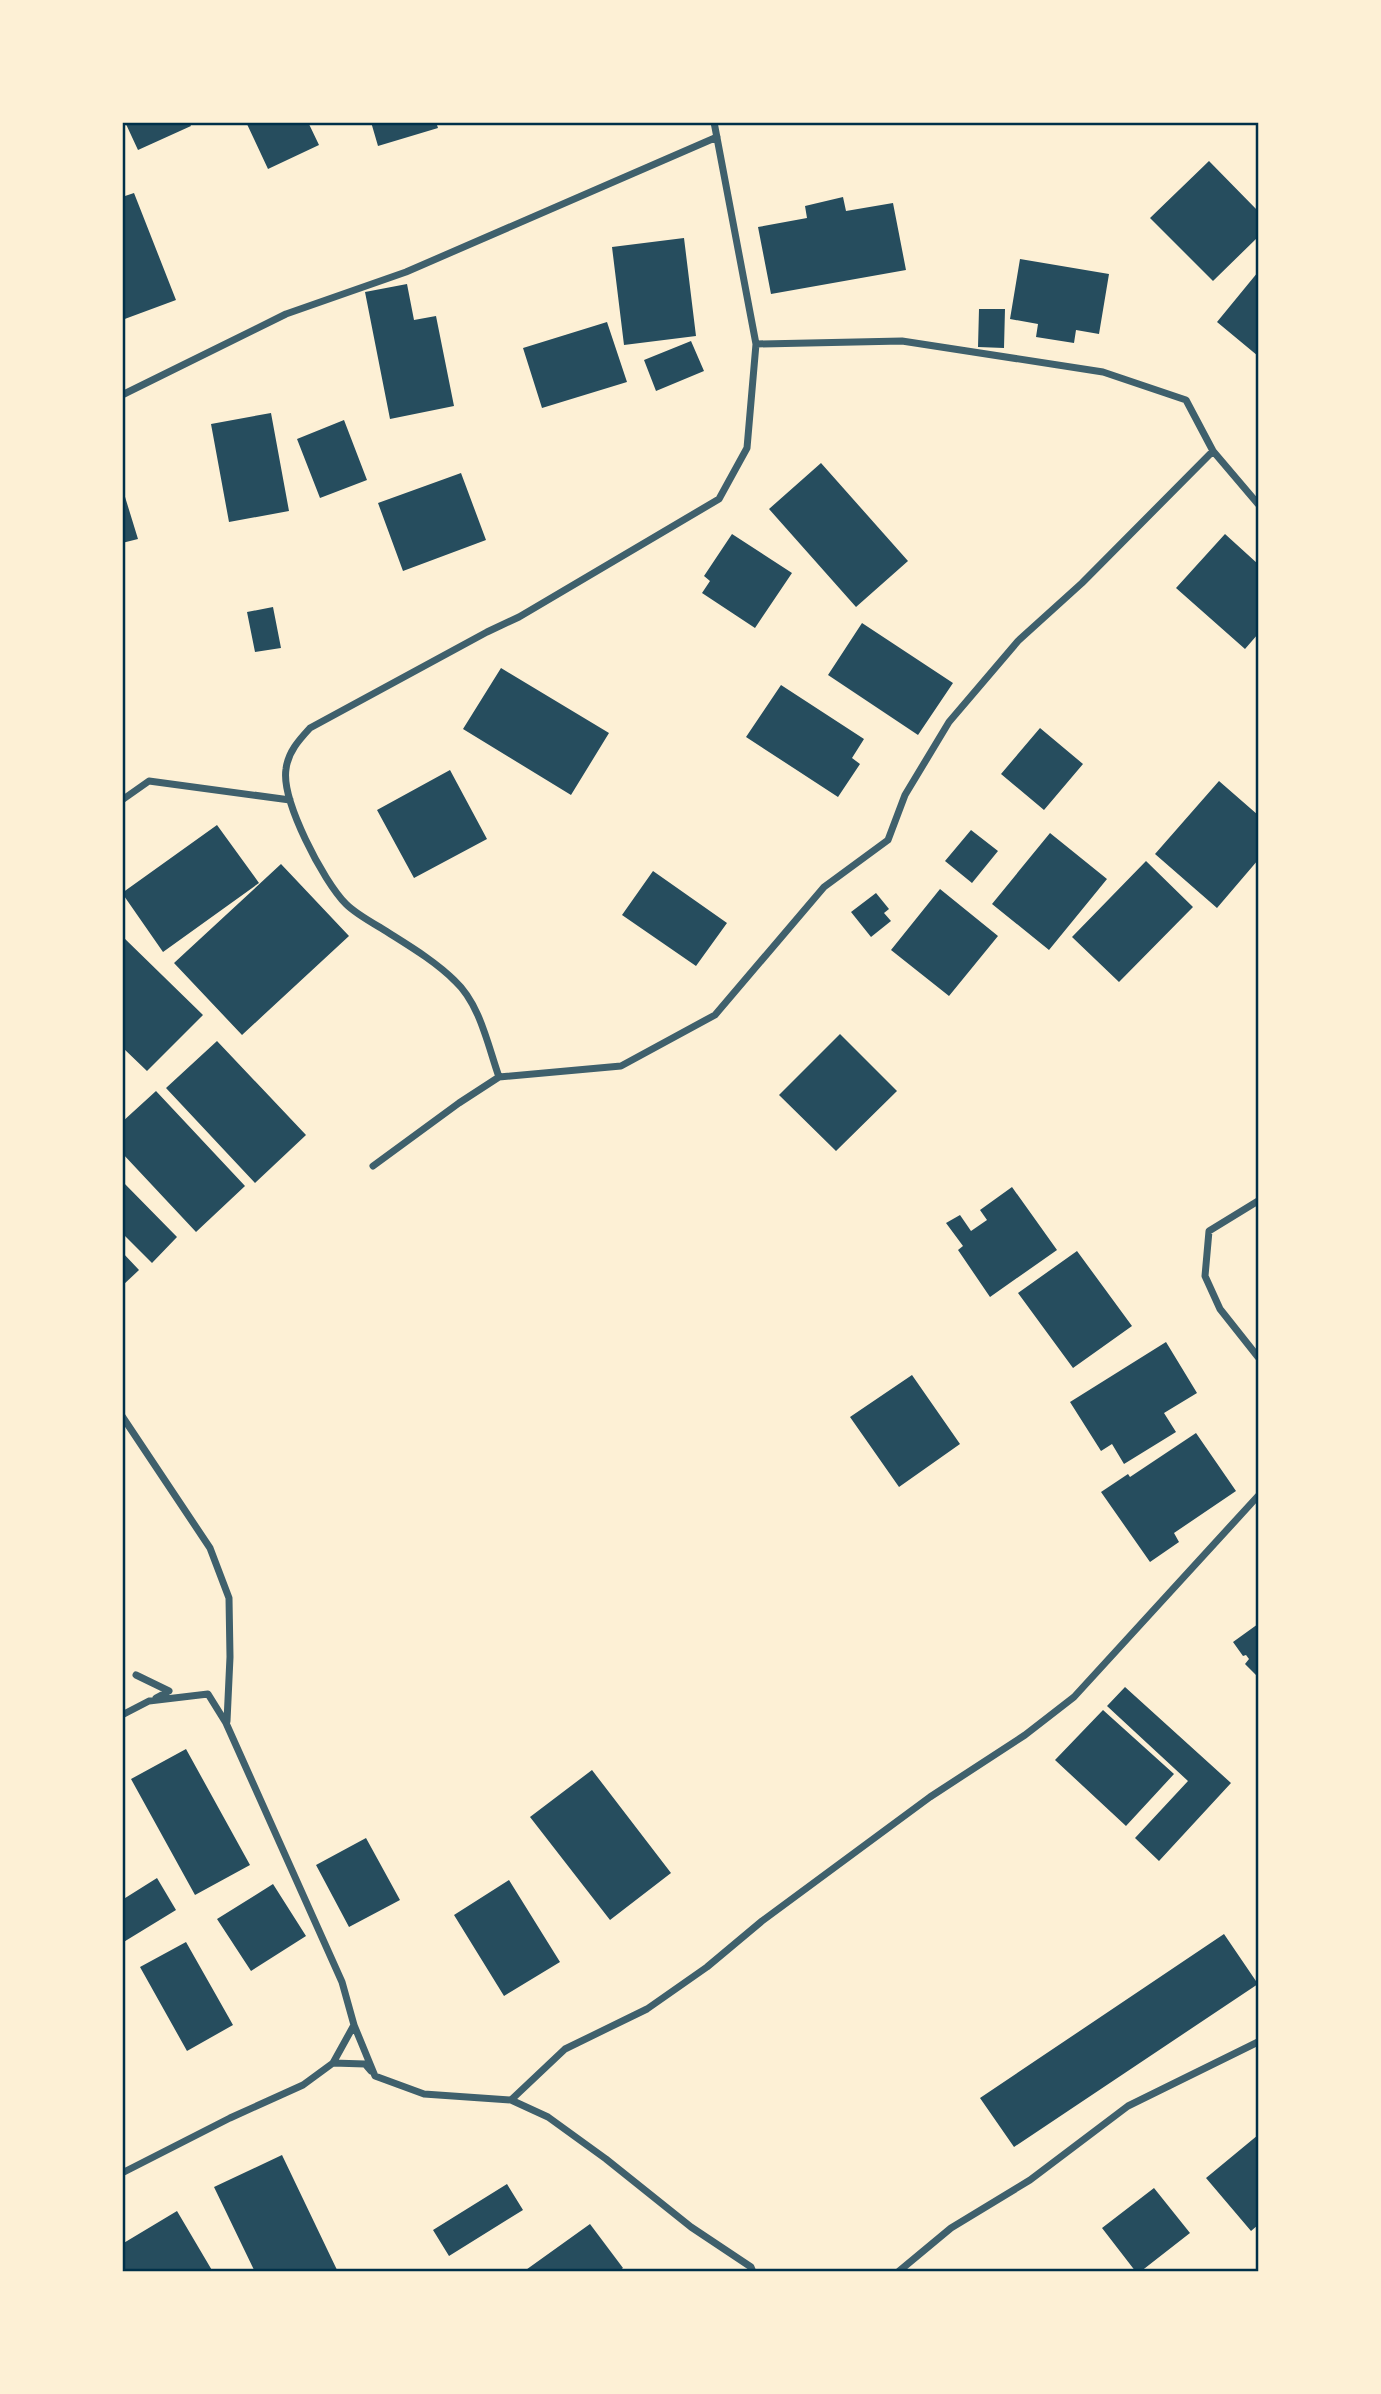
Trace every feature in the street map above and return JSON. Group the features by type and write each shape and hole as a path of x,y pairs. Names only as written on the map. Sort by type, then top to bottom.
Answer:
{"street":[{"path":"499,1077 472,1004 456,981 416,950 347,906 334,891 316,861 290,800 285,771 290,754 310,728 519,617 719,499 747,449 756,344 714,122"},
{"path":"122,395 286,314 406,272 717,136"},
{"path":"756,344 902,341 1103,372 1186,400 1213,451 1258,504"},
{"path":"373,1166 499,1077 621,1066 715,1015 824,887 888,840 905,794 949,722 1018,640 1082,583 1213,451"},
{"path":"122,800 149,781 290,800"},
{"path":"1258,1201 1209,1231 1205,1276 1220,1309 1258,1357"},
{"path":"122,1416 210,1548 229,1598 230,1657 226,1723"},
{"path":"511,2100 565,2049 647,2009 707,1967 762,1922 930,1797 1025,1735 1074,1697 1258,1496"},
{"path":"122,1715 169,1691 136,1675"},
{"path":"149,1701 208,1693 226,1723 342,1982 354,2025 375,2076"},
{"path":"122,2173 230,2118 303,2085 333,2063 354,2025"},
{"path":"898,2272 951,2228 1030,2180 1128,2106 1258,2042"},
{"path":"333,2063 365,2064 375,2076 424,2094 511,2100 548,2117 691,2227 751,2267 753,2272"}],"building":[{"path":"125,122 189,122 191,126 138,150"},
{"path":"246,122 308,122 319,145 268,169"},
{"path":"371,122 436,122 438,128 378,146"},
{"path":"1209,161 1258,211 1258,237 1213,281 1150,218"},
{"path":"134,193 176,300 122,320 122,197"},
{"path":"843,197 846,211 893,203 906,270 771,294 758,227 807,218 805,206"},
{"path":"684,238 696,336 624,345 612,247"},
{"path":"1020,259 1109,274 1099,334 1076,330 1074,343 1036,337 1038,324 1010,319"},
{"path":"1258,272 1258,356 1217,322"},
{"path":"407,284 414,320 436,316 454,406 390,419 365,292"},
{"path":"979,309 1005,309 1004,348 978,347"},
{"path":"607,322 627,382 542,408 523,348"},
{"path":"691,341 704,371 656,391 644,360"},
{"path":"271,413 289,511 229,522 211,424"},
{"path":"344,420 367,480 320,498 297,439"},
{"path":"821,463 908,561 856,607 769,509"},
{"path":"461,473 486,540 403,571 378,503"},
{"path":"122,487 138,539 122,543"},
{"path":"732,534 792,573 755,628 702,593 710,581 704,576"},
{"path":"1225,534 1258,564 1258,634 1245,649 1176,588"},
{"path":"273,607 281,648 255,652 247,612"},
{"path":"862,623 953,683 918,735 828,675"},
{"path":"501,668 609,733 571,795 463,729"},
{"path":"781,685 864,739 852,758 860,764 838,797 746,737"},
{"path":"1040,728 1083,764 1044,810 1001,774"},
{"path":"450,770 487,839 414,878 377,810"},
{"path":"1219,781 1258,815 1258,860 1217,908 1155,854"},
{"path":"217,825 259,883 163,952 122,893"},
{"path":"971,830 998,851 972,883 945,861"},
{"path":"1050,833 1107,879 1049,950 992,904"},
{"path":"1146,861 1193,907 1119,982 1072,937"},
{"path":"281,864 349,936 242,1035 174,963"},
{"path":"653,871 727,923 696,966 622,915"},
{"path":"940,889 998,936 949,996 891,950"},
{"path":"876,893 889,909 884,913 891,921 871,937 851,912"},
{"path":"122,936 203,1015 147,1071 122,1047"},
{"path":"840,1034 897,1091 836,1151 779,1095"},
{"path":"217,1041 306,1135 255,1183 166,1088"},
{"path":"156,1091 245,1186 196,1232 122,1153 122,1122"},
{"path":"122,1181 177,1237 152,1263 122,1233"},
{"path":"1012,1187 1057,1250 990,1297 958,1250 963,1246 946,1223 960,1215 971,1231 987,1220 980,1210"},
{"path":"1077,1251 1132,1326 1073,1368 1018,1293"},
{"path":"122,1252 139,1270 122,1286"},
{"path":"1166,1342 1197,1393 1164,1413 1176,1432 1124,1464 1112,1444 1101,1451 1070,1402"},
{"path":"912,1375 960,1444 899,1487 850,1417"},
{"path":"1196,1433 1236,1491 1174,1533 1179,1542 1150,1562 1101,1492 1128,1474 1130,1477"},
{"path":"1258,1624 1258,1677 1245,1664 1249,1659 1246,1655 1243,1656 1233,1642"},
{"path":"1125,1687 1231,1783 1159,1861 1135,1838 1188,1781 1107,1706"},
{"path":"1103,1710 1174,1774 1126,1826 1055,1760"},
{"path":"186,1749 250,1865 195,1895 131,1779"},
{"path":"592,1770 671,1873 610,1920 530,1817"},
{"path":"366,1838 400,1900 349,1927 316,1865"},
{"path":"157,1878 176,1910 122,1943 122,1900"},
{"path":"509,1880 560,1962 504,1996 454,1915"},
{"path":"273,1884 306,1936 251,1971 217,1919"},
{"path":"1224,1934 1258,1984 1014,2147 980,2098"},
{"path":"186,1942 233,2025 187,2051 140,1967"},
{"path":"1258,2135 1258,2225 1251,2231 1206,2178"},
{"path":"282,2155 338,2272 255,2272 214,2187"},
{"path":"507,2184 523,2210 449,2256 433,2230"},
{"path":"1154,2188 1190,2233 1140,2272 1136,2272 1102,2228"},
{"path":"177,2211 213,2272 124,2272 122,2244"},
{"path":"590,2224 623,2268 618,2272 523,2272"}]}
